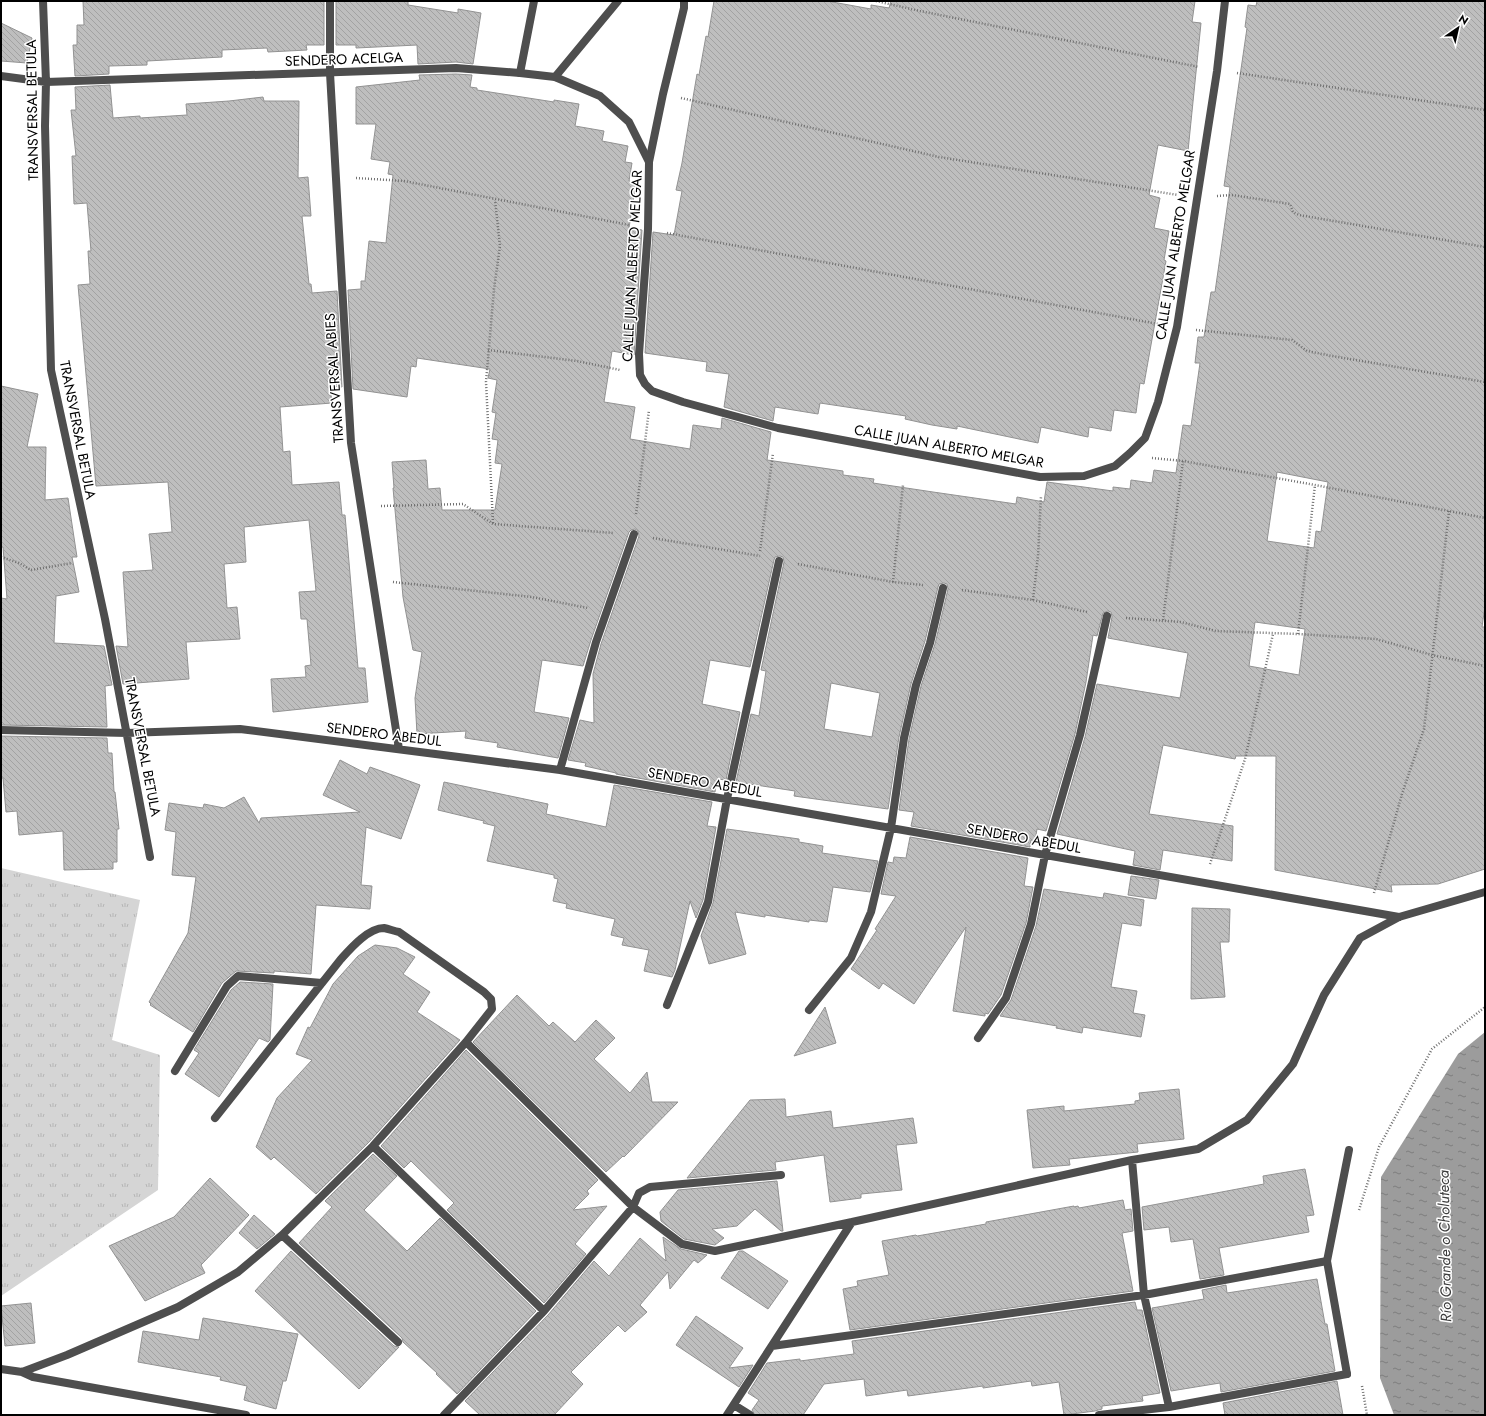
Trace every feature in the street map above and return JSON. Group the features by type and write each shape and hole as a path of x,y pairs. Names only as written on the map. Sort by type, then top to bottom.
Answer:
{"street":[{"name":"TRANSVERSAL BETULA","path":"42,1 46,82 45,126 51,370 92,560 150,857"},
{"name":"TRANSVERSAL ABIES","path":"330,1 330,73 351,443 399,749"},
{"path":"520,73 534,1"},
{"path":"555,77 618,1"},
{"name":"CALLE JUAN ALBERTO MELGAR","path":"684,1 684,8 663,94 650,162 648,229 639,354 640,375 645,384 652,391 683,402 778,428 1040,477 1084,476 1115,466 1145,438 1158,402 1177,327 1217,71 1224,1"},
{"name":"SENDERO ACELGA","path":"1,76 46,82 456,68 555,77 600,96 629,122 650,162"},
{"path":"560,770 596,642 634,534"},
{"path":"667,1005 708,902 779,560"},
{"path":"809,1010 851,958 871,912 891,828 904,738 916,684 930,643 943,588"},
{"path":"978,1038 1006,998 1031,924 1045,855 1080,735 1107,616"},
{"name":"SENDERO ABEDUL","path":"1,730 127,734 240,729 560,770 1399,917"},
{"path":"466,1042 633,1207 682,1244 715,1251 1132,1160 1198,1149 1247,1120 1293,1064 1324,995 1360,938 1399,917 1485,892"},
{"path":"22,1372 74,1352 178,1307 238,1272 282,1235 373,1146 466,1042 492,1009 491,999 484,992 399,932 382,928 354,943 215,1118"},
{"path":"175,1071 227,986 238,976 322,984"},
{"path":"373,1146 544,1311"},
{"path":"1099,1415 1169,1407 1347,1374 1327,1261 1349,1150"},
{"path":"1132,1160 1144,1295 1169,1407"},
{"path":"444,1415 544,1311 633,1207 639,1193 650,1186 781,1175"},
{"path":"727,1415 852,1222"},
{"path":"282,1235 398,1342"},
{"path":"772,1346 1144,1295 1327,1261"},
{"path":"1,1369 22,1372 33,1378 246,1415"},
{"path":"734,1404 750,1415"}],"path":[{"path":"876,1 928,13 1217,71 1485,110"},
{"path":"663,94 939,157 1196,198 1232,195 1290,204 1293,212 1299,215 1485,247"},
{"path":"335,176 404,182 648,229 1177,327 1292,340 1307,351 1485,382"},
{"path":"493,524 486,382 488,350 500,246 495,199"},
{"path":"488,350 577,361 640,375"},
{"path":"634,534 652,391"},
{"path":"760,556 774,453"},
{"path":"1130,453 1315,485 1485,518"},
{"path":"1163,620 1183,461"},
{"path":"1033,600 1038,556 1041,496 1040,477"},
{"path":"893,582 903,485"},
{"path":"1298,634 1315,485"},
{"path":"361,507 463,504 493,524 634,534 760,556 893,582 1033,600 1107,616 1181,622 1216,631 1376,639 1432,655 1485,666"},
{"path":"1369,912 1402,794 1424,729 1449,511"},
{"path":"1,557 19,563 31,570 92,560"},
{"path":"373,581 532,597 606,611"},
{"path":"1203,883 1245,759 1273,634"},
{"path":"1358,1215 1380,1147 1432,1050 1485,1007"},
{"path":"1362,1384 1367,1415"}],"green space":[{"path":"1,868 140,900 112,1040 160,1055 158,1190 1,1296"}],"water":[{"name":"Río Grande o Choluteca","path":"1485,1032 1485,1415 1394,1415 1380,1378 1381,1177 1458,1054"}],"building":[{"path":"83,1 324,1 324,45 306,45 307,50 268,52 267,48 222,50 222,57 147,61 147,65 109,66 109,74 75,76 73,45 77,45 77,25 84,25"},
{"path":"336,1 408,1 408,5 458,13 458,9 481,13 473,64 456,62 418,64 417,45 356,48 356,45 336,45"},
{"path":"714,1 827,1 871,9 871,5 889,8 891,1 1195,1 1192,22 1201,23 1188,151 1158,145 1149,195 1160,198 1154,228 1169,231 1164,260 1166,261 1144,384 1140,383 1136,413 1114,410 1111,431 1089,427 1088,437 1041,427 1038,443 957,426 957,429 932,425 905,419 906,416 820,403 818,414 775,407 773,421 724,407 729,374 706,371 707,362 645,353 653,232 674,235 682,191 676,190 697,74 699,75 706,36 708,37"},
{"path":"1257,1 1485,1 1485,606 1482,627 1485,627 1485,869 1438,884 1391,885 1392,892 1275,870 1276,756 1236,756 1235,759 1163,745 1149,814 1233,826 1232,861 1163,850 1160,870 1133,865 1135,851 1057,834 1085,737 1097,684 1180,698 1188,653 1108,638 1112,617 1111,612 1108,611 1103,613 1097,636 1093,635 1086,682 1075,734 1046,831 1037,829 1035,841 1031,840 1030,847 911,826 914,812 899,810 909,739 921,686 935,644 948,589 947,584 944,583 939,584 938,587 925,641 911,684 899,737 888,809 794,796 795,791 736,782 751,714 759,716 766,671 761,670 784,562 783,557 780,556 775,557 774,560 750,667 710,660 702,704 740,712 726,780 717,779 715,792 616,774 585,766 586,763 568,760 580,720 594,723 593,674 601,644 639,536 638,531 635,529 629,532 583,666 542,660 534,712 569,718 558,758 497,747 498,743 465,738 466,731 417,734 415,698 422,652 413,650 403,597 392,462 426,460 428,489 440,488 442,510 495,510 502,464 495,463 498,440 492,439 496,413 492,412 497,380 488,378 490,369 417,358 416,367 411,366 407,397 353,389 348,290 361,289 361,281 365,281 369,241 386,243 393,175 388,174 390,162 371,159 376,124 356,124 356,87 420,80 419,75 472,75 470,87 477,88 477,90 554,102 554,100 579,104 575,126 604,131 602,141 628,146 625,162 632,163 629,181 636,183 629,228 642,230 634,355 612,351 604,402 635,407 630,439 690,449 693,425 721,429 722,418 771,432 767,460 843,471 843,475 874,479 873,483 1016,504 1017,497 1044,502 1047,482 1113,491 1113,487 1130,489 1131,480 1152,483 1154,470 1176,473 1183,425 1191,426 1200,363 1195,363 1198,337 1204,337 1211,292 1215,292 1230,187 1224,186 1247,28 1245,27 1248,5 1256,6","holes":["1277,472 1328,482 1321,532 1316,531 1314,548 1267,541","1255,622 1305,629 1299,675 1249,666","831,683 880,693 872,737 824,729"]},
{"path":"1,23 32,38 27,63 1,61"},
{"path":"110,85 113,118 187,115 186,104 263,97 264,101 299,101 298,178 308,177 311,216 302,216 309,284 311,284 312,293 337,291 342,387 330,386 332,403 280,407 283,452 290,451 292,485 339,482 342,515 345,515 358,668 365,668 368,702 273,712 271,679 306,677 305,666 311,665 307,619 301,619 299,592 316,591 309,520 244,527 246,562 224,564 227,608 237,607 240,639 186,642 189,679 123,684 116,646 128,647 123,572 153,570 149,534 172,532 168,482 96,486 78,285 90,284 88,251 91,251 87,203 74,204 72,156 76,156 71,110 76,110 75,87"},
{"path":"1,386 38,394 27,447 46,447 45,500 68,498 77,557 72,557 79,592 56,596 54,643 104,646 112,685 105,686 107,727 1,725 1,598 7,599 3,547 1,547"},
{"path":"1,736 107,738 108,753 112,753 114,792 119,829 117,829 117,862 113,862 113,869 64,870 63,831 19,835 17,811 6,812 3,778 1,778"},
{"path":"340,760 367,774 370,767 420,785 401,839 366,827 361,885 372,886 370,909 316,905 311,974 274,971 274,973 236,971 222,983 193,1032 150,1005 151,1004 149,1002 188,933 196,877 172,875 176,832 165,830 169,803 203,808 204,804 224,808 244,797 259,823 261,818 360,812 323,795"},
{"path":"444,782 548,804 546,814 606,827 614,785 712,802 707,826 716,827 703,900 696,918 690,901 675,970 672,977 644,971 649,950 622,945 624,938 611,935 615,919 566,908 567,904 553,901 558,879 554,878 554,875 487,861 495,826 483,823 484,821 438,810"},
{"path":"727,829 799,839 799,842 823,846 822,853 878,861 870,892 833,887 827,922 809,920 809,922 735,912 746,954 709,964 701,936 713,903"},
{"path":"910,837 1028,858 1024,886 1033,887 1026,923 1001,995 988,1014 985,1013 985,1016 953,1011 966,927 914,1004 883,983 879,989 851,969 877,930 875,929 896,896 881,894 888,862 893,863 894,857 906,858"},
{"path":"1131,876 1159,880 1156,899 1128,895"},
{"path":"1044,889 1103,898 1104,893 1144,900 1141,926 1122,923 1111,987 1137,991 1133,1013 1145,1015 1141,1037 1083,1027 1082,1033 1056,1028 1057,1026 1000,1016 1011,1000 1036,926"},
{"path":"1192,908 1230,909 1229,942 1220,942 1225,997 1191,999"},
{"path":"375,945 397,948 415,957 403,974 430,992 417,1012 460,1040 369,1142 316,1194 274,1157 271,1160 256,1147 277,1098 312,1060 296,1054 308,1027 310,1028 333,984 358,956"},
{"path":"240,982 273,984 270,1040 268,1042 259,1038 219,1097 185,1074 199,1053 194,1050 231,990"},
{"path":"517,995 549,1026 553,1022 575,1042 596,1020 615,1038 594,1059 630,1093 647,1072 652,1102 678,1102 624,1157 623,1156 606,1172 473,1042"},
{"path":"825,1007 836,1043 794,1056"},
{"path":"466,1050 598,1180 587,1191 589,1194 573,1210 607,1206 575,1244 586,1254 544,1303 447,1210 454,1203 411,1161 404,1168 381,1146"},
{"path":"1179,1089 1184,1139 1137,1144 1138,1152 1069,1159 1070,1165 1033,1168 1027,1110 1064,1106 1064,1111 1135,1104 1135,1101 1140,1100 1139,1093"},
{"path":"785,1099 786,1117 831,1111 833,1128 913,1118 917,1143 896,1145 902,1190 861,1194 861,1198 830,1202 824,1155 775,1162 776,1170 687,1178 750,1100"},
{"path":"373,1154 397,1176 364,1210 407,1251 440,1218 536,1311 457,1394 436,1374 437,1373 403,1342 402,1338 299,1243 332,1207 325,1201"},
{"path":"1305,1169 1314,1215 1306,1216 1309,1232 1219,1248 1224,1275 1200,1279 1193,1239 1171,1242 1169,1227 1144,1230 1142,1207 1264,1184 1263,1176"},
{"path":"210,1178 249,1215 201,1265 205,1273 145,1301 109,1246 174,1217"},
{"path":"777,1181 783,1231 781,1231 755,1209 737,1226 712,1229 724,1238 715,1245 684,1239 661,1221 660,1212 678,1190"},
{"path":"1123,1200 1125,1210 1131,1209 1133,1231 1122,1233 1133,1291 850,1330 843,1289 858,1286 857,1281 889,1275 882,1241 986,1224 986,1222 1074,1206 1078,1206 1079,1208"},
{"path":"254,1215 275,1234 257,1249 239,1233"},
{"path":"663,1237 681,1249 707,1255 698,1263 694,1260 670,1289 668,1272 640,1305 647,1312 625,1332 618,1325 571,1372 583,1384 554,1415 480,1415 465,1401 548,1315 594,1261 609,1276 640,1238 666,1261"},
{"path":"291,1251 394,1346 399,1347 359,1389 255,1291"},
{"path":"739,1251 743,1251 788,1281 768,1309 721,1278"},
{"path":"1317,1279 1335,1371 1221,1392 1220,1383 1171,1391 1152,1308 1204,1299 1202,1290 1226,1285 1227,1293"},
{"path":"1135,1302 1137,1310 1142,1310 1160,1393 1142,1396 1143,1401 1102,1406 1102,1409 1095,1411 1064,1415 1059,1382 1032,1386 1031,1381 908,1396 907,1390 866,1396 864,1379 824,1384 803,1415 755,1415 752,1410 759,1400 748,1393 767,1363 800,1359 800,1361 854,1354 852,1341"},
{"path":"31,1303 35,1343 5,1346 1,1306"},
{"path":"696,1316 743,1348 729,1368 753,1365 739,1387 676,1345"},
{"path":"203,1318 298,1334 286,1381 283,1381 276,1409 244,1400 247,1386 220,1380 221,1377 138,1362 143,1331 199,1340"},
{"path":"1337,1381 1343,1415 1225,1415 1223,1403"}]}
